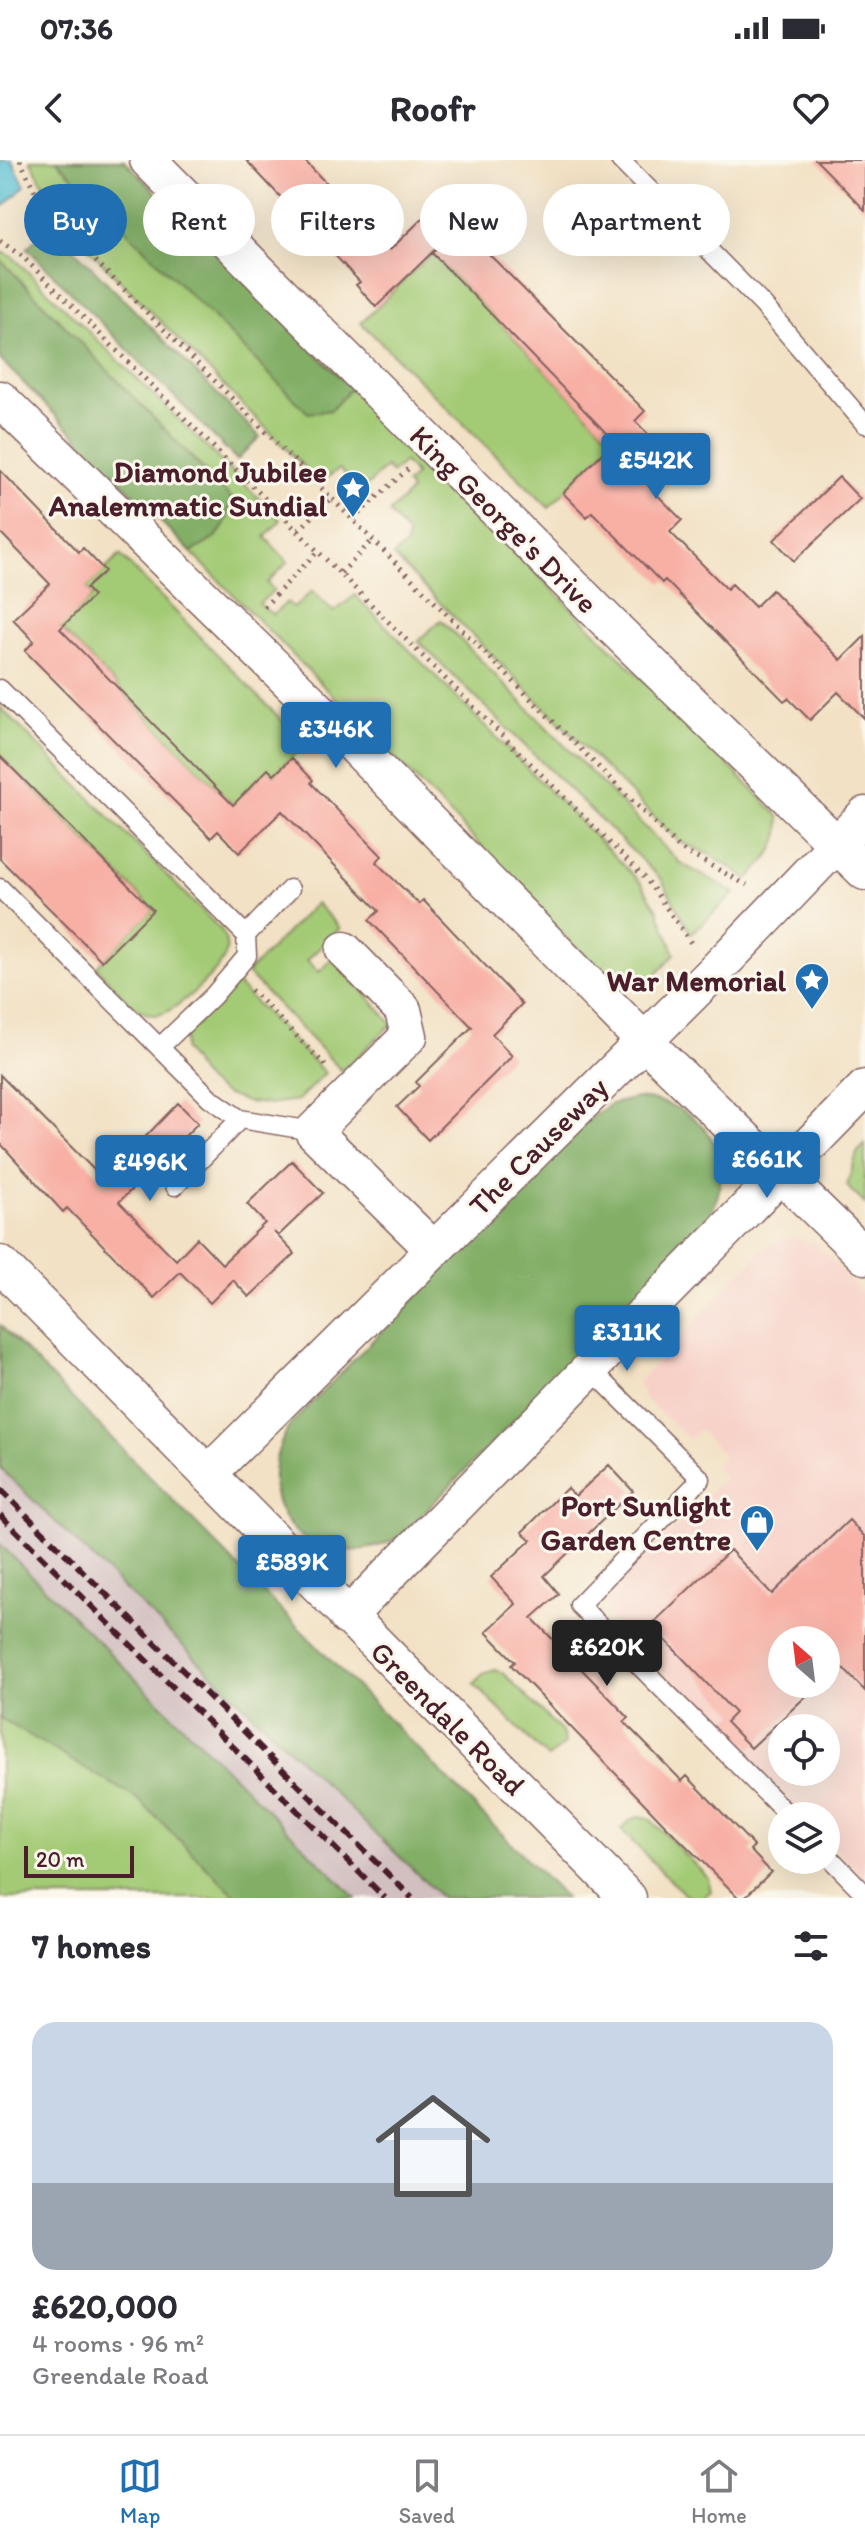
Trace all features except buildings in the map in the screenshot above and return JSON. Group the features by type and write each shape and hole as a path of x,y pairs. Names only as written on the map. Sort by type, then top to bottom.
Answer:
{"street":[{"name":"King George's Drive","path":"148,160 432,447 835,846 865,872"},
{"path":"0,399 240,632 644,1041 865,1256"},
{"name":"The Causeway","path":"208,1474 713,973 865,815"},
{"path":"344,950 403,1010 409,1022 409,1036 313,1131 434,1250"},
{"path":"347,1617 865,1088"},
{"name":"Greendale Road","path":"0,1264 628,1898"}],"lane":[{"path":"620,160 763,305 865,424"},
{"path":"0,689 246,935 247,956 160,1047"},
{"path":"0,888 210,1098 240,1119 313,1131"},
{"path":"246,935 290,889"},
{"path":"175,1186 240,1119"},
{"path":"590,1368 701,1479 579,1605 775,1802"},
{"path":"840,1868 865,1894"}],"path":[{"path":"20,160 43,208 680,849 781,901"},
{"path":"0,241 23,257 647,880 713,973"},
{"path":"353,519 432,447"},
{"path":"299,530 330,499"},
{"path":"341,573 373,540"},
{"path":"240,632 319,550"},
{"path":"234,972 351,1092"}],"shaded area":[{"name":"Port Sunlight Garden Centre","path":"788,1237 816,1243 865,1296 865,1879 840,1853 840,1802 790,1802 774,1786 840,1786 840,1714 768,1714 768,1779 613,1622 606,1604 608,1595 724,1478 714,1466 724,1456 699,1429 689,1439 645,1399 637,1383 762,1250"},
{"path":"0,1337 557,1898 304,1898 0,1612"}],"green space":[{"path":"30,160 124,160 148,184 143,184 143,256 220,256 779,816 776,843 748,879 710,855 678,841 393,556 406,545 408,535 389,513 411,491 406,484 416,475 404,462 392,473 386,467 363,490 339,469 320,483 96,256 127,256 127,184 43,184"},
{"path":"56,160 124,160 148,184 143,184 143,247 127,231 127,184 80,184"},
{"path":"0,251 13,257 281,520 265,537 288,562 267,583 274,590 259,604 273,615 287,602 294,608 312,591 334,612 355,595 641,883 658,910 675,954 646,985 607,981 456,820 0,359"},
{"path":"35,256 81,256 260,437 237,460"},
{"path":"152,256 220,256 351,388 331,410 308,413"},
{"path":"429,256 435,256 614,441 549,508 361,323"},
{"path":"0,259 232,499 224,526 209,542 191,552 0,359"},
{"path":"120,555 305,744 274,775 268,770 246,791 239,811 54,622 72,616 93,596 86,588"},
{"path":"441,620 680,863 735,893 691,934 662,880 418,641"},
{"path":"0,707 222,931 226,949 221,963 194,992 162,1014 154,1015 138,1009 96,967 153,909 0,756"},
{"path":"316,903 340,928 307,960 319,972 334,957 392,1024 342,1071 247,973"},
{"path":"237,984 325,1073 298,1100 268,1104 246,1102 225,1094 206,1081 184,1050 185,1035"},
{"path":"637,1098 663,1103 684,1112 701,1125 713,1141 719,1159 720,1180 715,1203 704,1227 400,1537 369,1549 340,1550 314,1544 294,1530 280,1510 274,1485 277,1456 290,1425 589,1119 611,1104"},
{"path":"865,1144 865,1204 847,1186 857,1153"},
{"path":"0,1325 565,1898 442,1898 0,1468"},
{"path":"0,1544 356,1898 238,1898 139,1800 0,1718"},
{"path":"0,1612 304,1898 0,1898"},
{"path":"495,1670 503,1673 562,1732 565,1744 548,1758 474,1684 483,1674"},
{"path":"641,1816 650,1819 708,1878 711,1891 702,1898 688,1898 621,1830 630,1820"}],"water":[{"path":"0,160 12,160 24,187 0,210"}],"railway":[{"path":"0,1489 412,1898"},
{"path":"0,1515 385,1898"}],"place":[{"name":"Diamond Jubilee Analemmatic Sundial","path":"353,519"},
{"name":"War Memorial","path":"812,1011"},
{"name":"Port Sunlight Garden Centre","path":"757,1553"}]}
